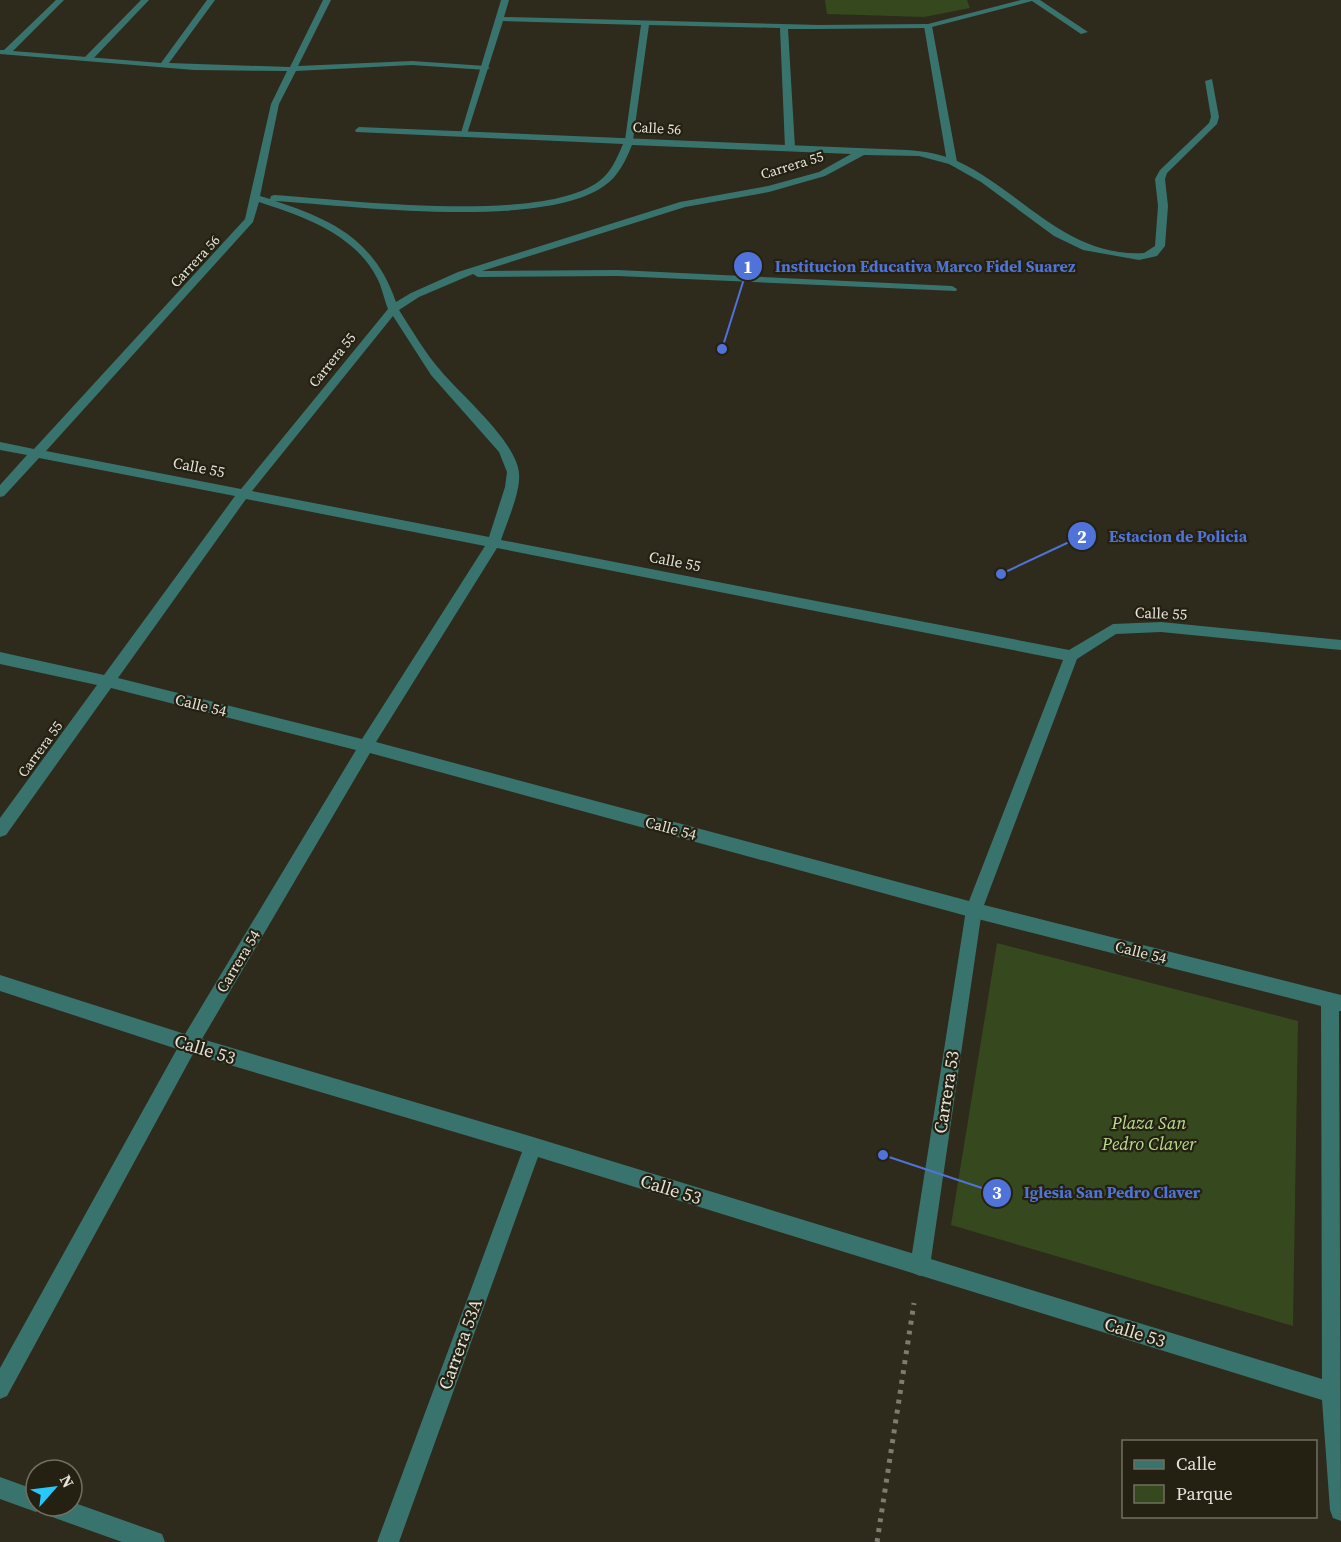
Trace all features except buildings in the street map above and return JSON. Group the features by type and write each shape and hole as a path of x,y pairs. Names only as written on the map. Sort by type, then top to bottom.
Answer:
{"street":[{"path":"3,53 60,0"},
{"path":"88,59 145,0"},
{"path":"164,65 211,0"},
{"name":"Carrera 56","path":"0,492 229,246 250,220 275,104 327,0"},
{"path":"463,134 486,68 505,0"},
{"path":"500,19 817,27 928,26 1029,0"},
{"path":"1035,0 1084,32"},
{"path":"256,198 446,207 527,206 568,198 599,185 620,165 629,140 645,22"},
{"path":"784,26 790,148"},
{"path":"928,26 952,162"},
{"path":"3,53 164,65 291,69 412,63 486,68"},
{"name":"Calle 56","path":"359,130 629,140 862,152 918,152 952,162 983,179 1032,217 1075,243 1094,250 1145,257 1158,251 1160,246 1163,206 1160,179 1163,172 1213,124 1215,117 1209,81"},
{"name":"Carrera 55","path":"0,830 244,493 393,309 415,295 462,274 683,204 769,189 822,174 862,152"},
{"name":"Carrera 54","path":"0,1389 189,1044 366,746 494,542 511,487 513,472 505,451 435,372 393,309 382,277 361,250 333,228 297,211 256,198"},
{"path":"462,274 618,273 952,289"},
{"name":"Calle 55","path":"0,446 1071,656 1113,629 1161,627 1341,645"},
{"name":"Carrera 53","path":"920,1266 974,910 1071,656"},
{"name":"Calle 54","path":"0,658 107,681 366,746 974,910 1335,1001"},
{"name":"Calle 53","path":"0,983 189,1044 533,1146 1336,1394"},
{"path":"1335,1001 1336,1394 1341,1510"},
{"name":"Carrera 53A","path":"388,1542 533,1146"},
{"path":"0,1488 24,1497"},
{"path":"84,1517 154,1542"}],"path":[{"path":"877,1542 920,1266"}],"green space":[{"path":"825,0 967,0 970,8 924,17 827,14"},
{"name":"Plaza San Pedro Claver","path":"997,943 1298,1021 1293,1326 951,1225"}],"place":[{"name":"Institucion Educativa Marco Fidel Suarez","path":"722,349"},
{"name":"Estacion de Policia","path":"1001,574"},
{"name":"Iglesia San Pedro Claver","path":"883,1155"}]}
